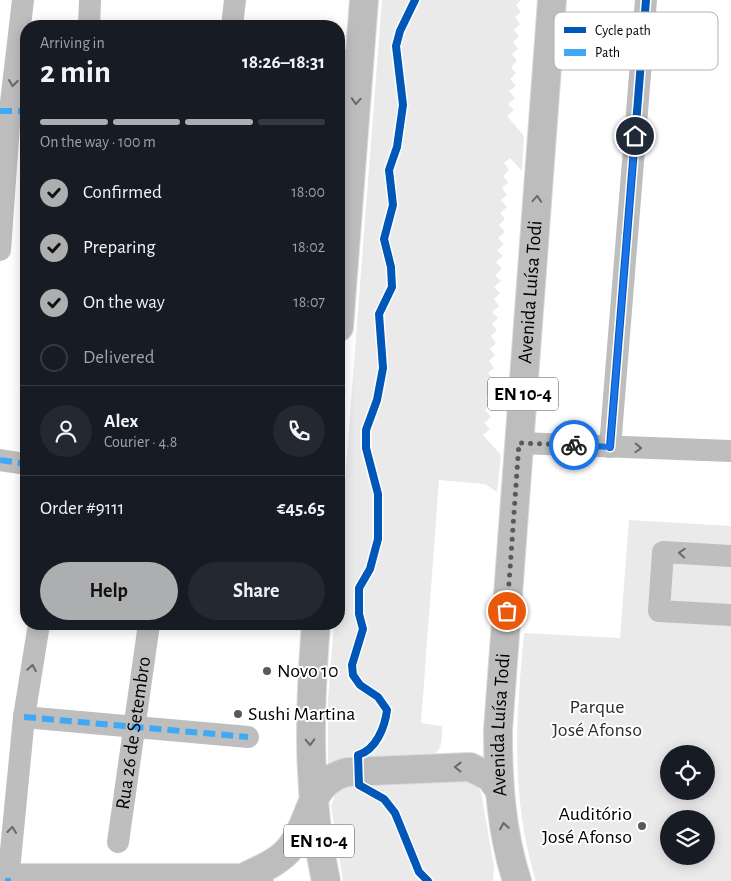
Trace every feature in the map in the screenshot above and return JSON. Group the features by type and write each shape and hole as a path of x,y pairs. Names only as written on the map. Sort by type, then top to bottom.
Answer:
{"main road":[{"path":"345,167 349,61 364,0"},
{"name":"Avenida Luísa Todi","path":"512,875 498,788 498,730 552,0"},
{"name":"EN 10-4","path":"316,630 310,700 313,800 326,881"},
{"path":"5,879 250,880 291,848 304,827 313,800 326,782 335,775 347,772 470,767 490,777 498,788"}],"street":[{"path":"21,20 23,0"},
{"path":"88,20 90,0"},
{"path":"233,20 235,0"},
{"path":"0,250 20,30"},
{"path":"610,447 640,70"},
{"path":"519,443 731,451"},
{"path":"0,460 20,463"},
{"path":"731,556 663,552 659,611 731,614"},
{"path":"5,879 24,717 37,630"},
{"name":"Rua 26 de Setembro","path":"118,842 148,630"},
{"path":"24,717 248,737"}],"green space":[{"path":"382,0 521,0 516,5 521,12 515,17 520,24 514,30 519,36 513,42 518,49 512,54 517,61 511,67 516,73 510,79 516,86 509,91 515,98 508,104 514,110 507,116 524,136 522,171 510,158 504,163 509,170 503,176 508,182 502,188 507,195 501,200 507,207 500,213 505,219 499,225 505,232 498,238 504,244 497,250 503,256 496,262 502,269 495,275 501,281 494,287 500,293 494,299 499,306 492,312 498,318 492,324 497,330 491,336 496,343 490,349 495,355 489,361 494,368 488,373 494,380 487,386 492,392 486,398 491,405 485,410 491,417 484,423 490,429 483,435 501,455 497,492 485,484 439,480 421,723 442,726 440,747 438,751 431,755 352,759 328,764 328,698 334,630 345,630 345,480"},
{"name":"Parque José Afonso","path":"629,520 731,526 731,881 536,881 522,818 517,757 517,727 524,633 620,638"},
{"path":"458,778 475,783 481,792 494,867 493,881 343,881 331,806 336,792 349,784"}],"marked path":[{"path":"0,111 20,111"},
{"path":"0,460 20,463"},
{"path":"24,717 248,737"}],"cycle path":[{"path":"415,0 400,31 396,46 403,105 397,147 389,170 393,205 384,239 391,267 392,287 379,314 383,368 377,400 366,430 366,448 378,494 378,539 370,569 359,588 359,614 363,629 352,665 353,675 360,685 378,697 387,710 382,730 375,743 358,755 359,785 384,799 395,813 419,872 428,881"},
{"path":"645,12 646,0"},
{"path":"610,447 640,70"}],"way so far":[{"path":"507,611 519,443 574,445"}],"place":[{"name":"Novo 10","path":"267,671"},
{"name":"Sushi Martina","path":"238,714"},
{"name":"Auditório José Afonso","path":"642,826"}],"route":[{"path":"574,445 610,447 635,136"}]}
